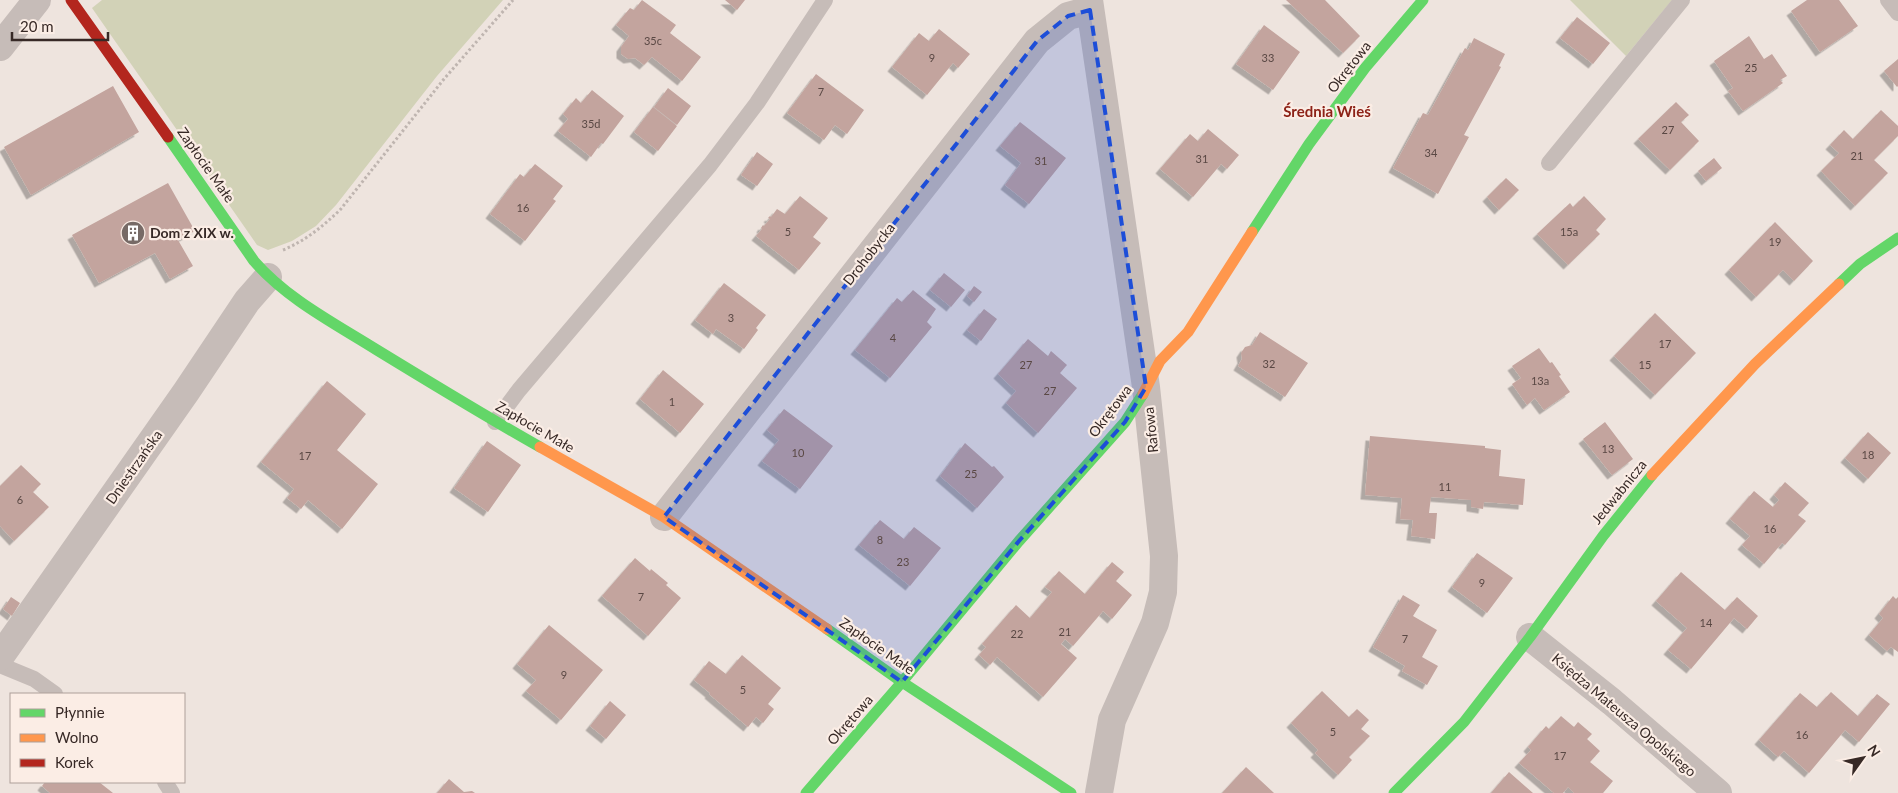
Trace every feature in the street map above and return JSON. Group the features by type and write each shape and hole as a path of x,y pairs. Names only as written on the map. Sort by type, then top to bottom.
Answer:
{"street":[{"path":"0,48 37,0"},
{"name":"Zapłocie Małe","path":"71,0 261,269 309,308 496,422 664,517 746,572 902,682 1071,793"},
{"name":"Okrętowa","path":"806,793 902,682 1019,541 1125,422 1136,407 1160,361 1188,332 1309,144 1365,68 1423,0"},
{"name":"Rafowa","path":"1090,5 1146,387 1164,556 1162,592 1155,623 1112,720 1099,793"},
{"name":"Drohobycka","path":"664,517 1038,41 1068,16 1090,5"},
{"name":"Jedwabnicza","path":"1394,793 1464,722 1530,637 1604,536 1661,464 1755,364 1860,264 1898,238"},
{"name":"Dniestrzańska","path":"0,656 180,400 247,301 261,269"},
{"name":"Księdza Mateusza Opolskiego","path":"1530,637 1612,702 1718,793"}],"lane":[{"path":"496,422 519,390 725,146 757,102 825,0"},
{"path":"1549,163 1682,0"},
{"path":"1888,0 1898,13"},
{"path":"0,665 34,679 54,693"}],"path":[{"path":"261,269 321,228 340,210 444,79 512,0"}],"highlighted area":[{"path":"1090,10 1146,387 1125,422 1019,541 902,682 664,517 1037,41 1068,16"}],"green space":[{"path":"102,0 503,0 437,76 336,205 316,226 292,241 268,250 257,245 92,8"},
{"path":"1570,0 1672,0 1626,56"}],"building":[{"path":"642,0 676,25 670,33 701,57 682,81 652,57 644,65 635,58 628,59 621,54 621,47 629,36 616,25 630,8 634,10"},
{"path":"725,0 745,0 737,10"},
{"path":"1286,0 1325,0 1360,36 1343,53"},
{"path":"1807,0 1839,0 1858,26 1820,52 1791,11"},
{"path":"1577,17 1610,43 1593,64 1560,38"},
{"path":"1264,25 1300,52 1273,90 1236,64"},
{"path":"939,29 970,54 958,68 953,63 927,95 892,67 919,33 929,41"},
{"path":"1749,36 1764,59 1772,54 1787,76 1780,80 1783,83 1743,111 1728,91 1733,88 1714,61"},
{"path":"1474,38 1505,54 1499,66 1501,67 1464,135 1469,137 1438,194 1393,168 1423,113 1428,115 1465,48 1468,50"},
{"path":"1898,59 1898,86 1897,87 1884,71"},
{"path":"816,74 864,110 847,134 835,125 824,140 787,113"},
{"path":"113,86 139,132 31,195 4,147"},
{"path":"668,88 691,106 677,125 654,107"},
{"path":"592,90 624,116 591,157 558,131 568,119 563,114 576,98 581,103"},
{"path":"1676,102 1689,115 1681,122 1699,141 1670,170 1638,139"},
{"path":"653,107 677,126 658,151 634,132"},
{"path":"1881,110 1898,126 1898,136 1874,160 1888,173 1855,206 1821,171 1839,153 1830,145 1844,130 1853,139"},
{"path":"1020,122 1066,158 1029,204 1005,185 1021,163 1000,146"},
{"path":"1208,129 1239,155 1227,169 1221,164 1193,197 1160,169 1190,134 1198,141"},
{"path":"757,152 773,164 757,186 741,175"},
{"path":"1714,158 1722,168 1706,181 1698,171"},
{"path":"535,164 563,186 553,199 556,201 525,241 490,214 520,174 524,177"},
{"path":"1506,178 1519,190 1499,210 1487,197"},
{"name":"Dom z XIX w.","path":"168,183 195,231 178,240 193,266 170,279 155,253 99,283 72,235"},
{"path":"800,196 828,218 813,237 821,243 799,270 756,236 763,225 770,219 768,218 777,209 785,214"},
{"path":"1584,196 1606,219 1596,230 1600,234 1568,265 1537,234 1570,203 1573,207"},
{"path":"1775,222 1813,261 1794,281 1783,270 1756,297 1729,270"},
{"path":"944,273 965,290 951,307 930,290"},
{"path":"724,283 766,315 744,349 716,329 713,334 695,320"},
{"path":"974,286 982,292 974,302 967,296"},
{"path":"913,290 936,309 927,322 932,327 890,378 855,350 897,298 902,302"},
{"path":"984,309 997,319 981,341 967,330"},
{"path":"1655,313 1696,353 1655,395 1614,356"},
{"path":"1260,332 1308,363 1285,397 1238,366 1242,359 1241,353 1245,347 1252,345"},
{"path":"1028,339 1048,356 1051,351 1067,365 1060,373 1077,388 1038,433 1006,403 1016,391 998,374"},
{"path":"1539,348 1550,363 1552,362 1570,392 1544,410 1535,398 1527,405 1512,384 1521,378 1512,366"},
{"path":"663,370 704,404 680,433 640,399"},
{"path":"327,381 366,414 337,450 378,484 342,529 308,500 301,509 287,498 294,489 261,462"},
{"path":"784,409 833,446 800,489 762,461 779,440 767,430"},
{"path":"1605,422 1633,459 1612,475 1583,439"},
{"path":"1868,432 1891,453 1868,479 1845,458"},
{"path":"1370,436 1485,446 1485,448 1501,450 1499,476 1525,479 1523,505 1484,502 1483,509 1471,507 1471,500 1431,497 1429,513 1437,513 1435,539 1411,536 1413,520 1400,519 1402,498 1365,495"},
{"path":"487,441 521,465 488,512 454,488"},
{"path":"965,443 992,467 994,466 1004,477 977,508 940,476"},
{"path":"21,465 41,484 33,492 49,507 14,541 0,526 0,486"},
{"path":"1785,482 1809,503 1798,515 1806,521 1785,545 1782,543 1764,564 1742,545 1750,536 1730,519 1754,491 1773,507 1779,500 1774,495"},
{"path":"880,520 904,539 914,527 941,548 910,586 859,545"},
{"path":"1477,553 1513,578 1487,613 1452,587"},
{"path":"635,558 668,583 666,585 681,598 648,636 602,596"},
{"path":"1112,562 1124,572 1116,581 1132,595 1112,619 1103,611 1073,646 1065,639 1061,644 1077,658 1043,697 997,657 990,665 979,655 986,647 982,644 1016,605 1030,618 1052,592 1045,587 1059,571 1085,594"},
{"path":"1681,572 1725,610 1737,597 1758,616 1747,629 1734,618 1691,669 1668,650 1687,628 1656,601"},
{"path":"1403,595 1420,605 1413,616 1437,630 1422,657 1438,666 1427,685 1402,671 1405,666 1373,647"},
{"path":"1893,596 1896,599 1898,597 1898,652 1891,647 1887,651 1869,635 1883,618 1879,614"},
{"path":"11,597 20,603 12,616 3,609"},
{"path":"549,625 603,670 561,720 526,691 536,680 517,664"},
{"path":"742,655 781,688 768,704 774,709 763,723 756,717 748,727 694,680 709,661 726,674"},
{"path":"1322,691 1349,717 1357,709 1369,720 1361,729 1370,736 1349,757 1352,760 1338,775 1315,753 1318,750 1291,723"},
{"path":"1831,692 1858,716 1877,694 1890,704 1859,742 1845,730 1809,773 1784,751 1778,757 1759,740 1800,693 1817,707"},
{"path":"610,701 626,715 606,739 590,726"},
{"path":"1561,716 1574,727 1578,722 1592,734 1587,739 1600,751 1590,762 1613,781 1603,793 1574,793 1568,787 1563,793 1554,793 1519,763 1531,750 1528,747 1546,726 1549,729"},
{"path":"1246,767 1274,793 1222,793"},
{"path":"1509,772 1533,793 1491,793"},
{"path":"449,779 464,792 472,791 475,793 437,793"},
{"path":"44,783 100,783 113,793 50,793 42,786"}],"traffic: fast":[{"path":"1252,232 1309,144 1365,68 1423,0"},
{"path":"168,137 254,261 281,287 328,320 540,447"},
{"path":"1839,284 1860,264 1898,238"},
{"path":"806,793 902,682 1019,541 1125,422 1143,394"},
{"path":"1394,793 1464,722 1530,637 1603,536 1652,475"},
{"path":"827,629 902,682 1071,793"}],"traffic: slow":[{"path":"1143,394 1160,361 1188,332 1252,232"},
{"path":"1652,475 1755,364 1839,284"},
{"path":"540,447 664,517 827,629"}],"traffic: jam":[{"path":"71,0 168,137"}],"place":[{"name":"Dom z XIX w.","path":"133,233"}],"district":[{"name":"Średnia Wieś","path":"1327,112"}]}
